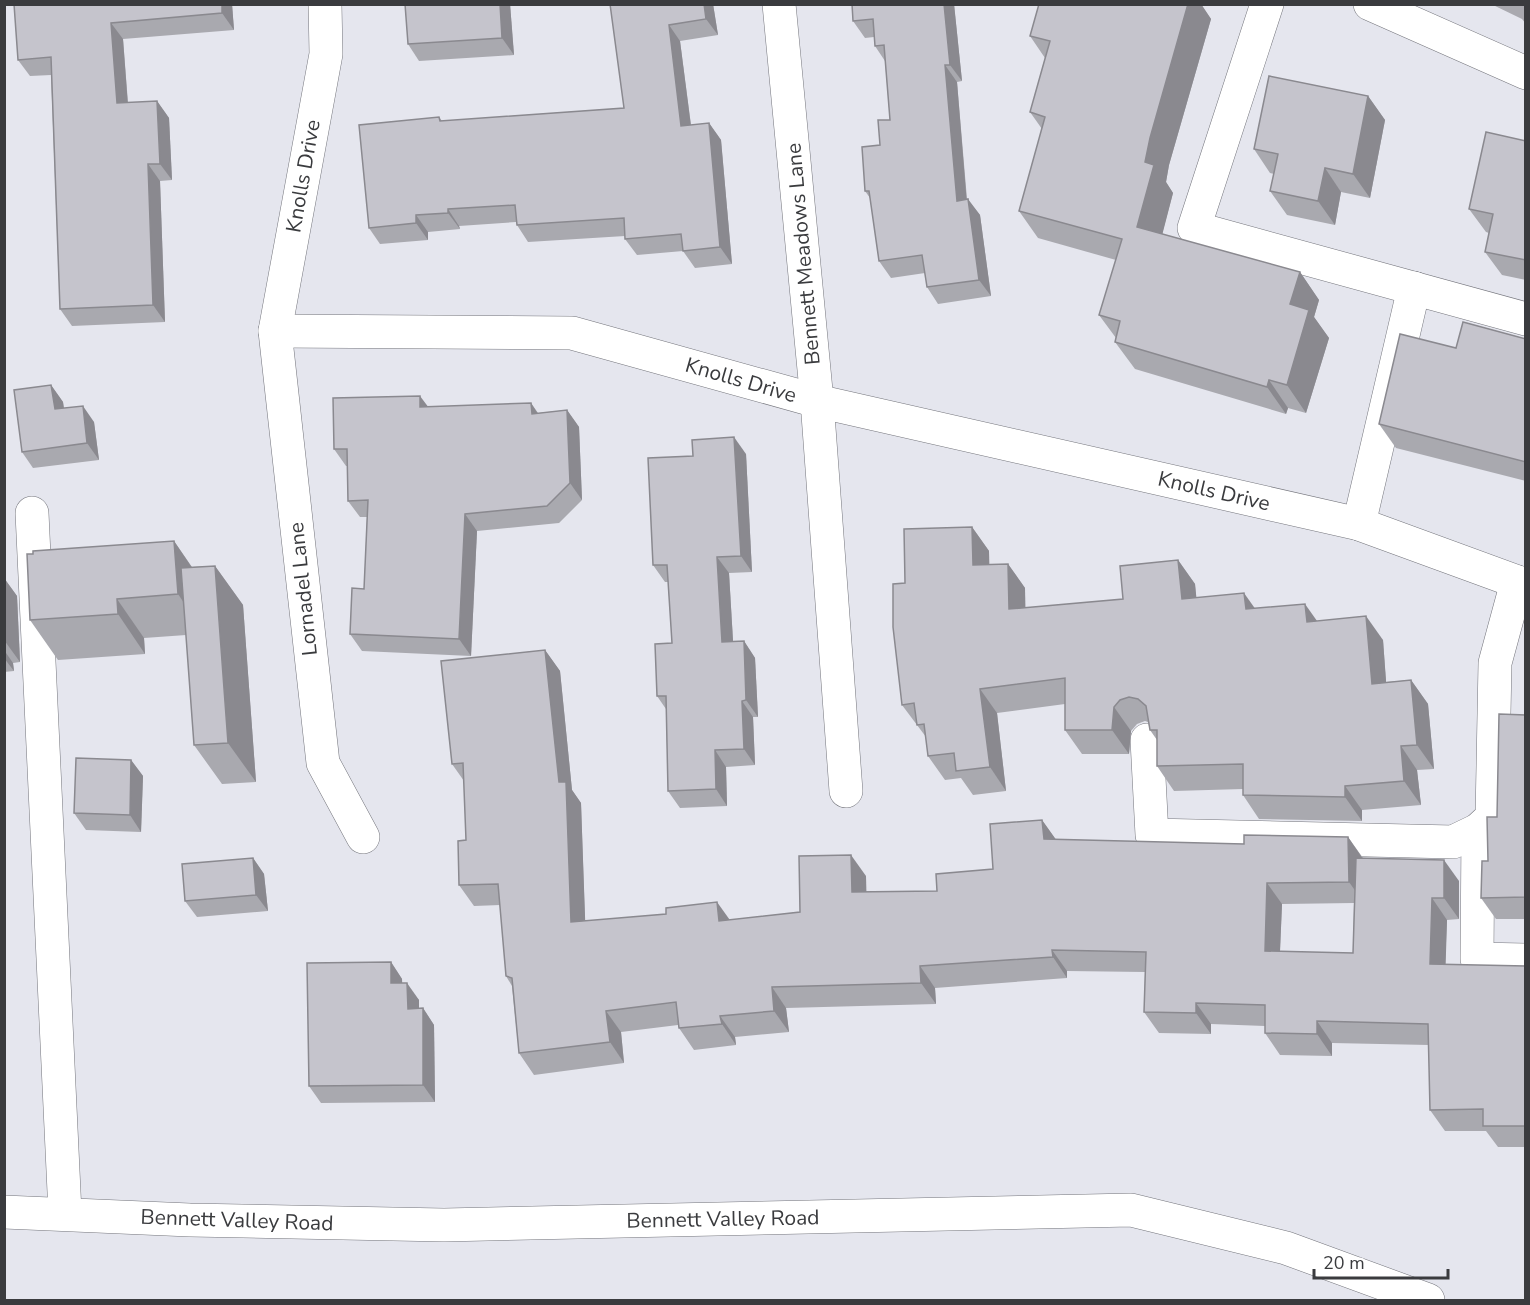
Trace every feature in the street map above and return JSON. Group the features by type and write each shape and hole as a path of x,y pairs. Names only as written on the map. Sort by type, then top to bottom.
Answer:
{"street":[{"name":"Knolls Drive","path":"325,4 326,54 274,331 572,333 817,401 1359,524 1521,583 1495,663 1492,817 1478,830"},
{"name":"Bennett Meadows Lane","path":"779,4 817,401 846,791"},
{"path":"1267,4 1194,228 1526,319"},
{"path":"1370,4 1526,73"},
{"path":"1359,524 1414,288"},
{"name":"Lornadel Lane","path":"274,331 323,762 363,837"},
{"path":"32,513 65,1213"},
{"path":"1147,740 1152,835 1453,842 1478,830 1477,959 1526,960"},
{"name":"Bennett Valley Road","path":"4,1212 190,1220 444,1225 1131,1210 1286,1248 1428,1300"}],"building":[{"path":"14,4 222,4 222,13 111,23 117,103 157,101 160,164 148,164 153,305 60,309 51,57 18,60"},
{"path":"405,4 500,4 502,38 408,44"},
{"path":"610,4 704,4 706,19 669,25 681,126 709,123 720,247 683,251 681,234 625,239 624,218 517,225 515,205 448,209 448,213 416,215 416,223 369,228 359,125 439,117 440,121 624,108"},
{"path":"852,4 944,4 950,65 945,65 957,201 968,199 979,280 927,287 922,255 879,261 869,191 865,191 862,147 880,145 878,120 890,120 884,45 875,46 873,19 853,21"},
{"path":"1039,4 1188,4 1150,138 1145,162 1154,165 1137,227 1300,272 1290,304 1309,310 1287,385 1269,380 1267,387 1115,342 1120,321 1099,315 1122,239 1019,211 1045,117 1030,112 1050,41 1030,36"},
{"path":"1269,76 1368,96 1353,174 1325,168 1318,201 1270,191 1278,154 1254,149"},
{"path":"1486,132 1526,141 1526,260 1485,252 1493,214 1469,209"},
{"path":"1463,322 1526,339 1526,462 1379,424 1400,334 1456,348"},
{"path":"51,385 55,409 83,406 87,443 22,452 14,390"},
{"path":"420,396 420,407 531,403 532,414 567,410 570,483 547,506 465,514 459,639 350,634 352,588 364,589 368,500 348,501 347,449 334,449 333,398"},
{"path":"734,437 741,556 717,557 722,642 744,641 746,700 742,701 744,749 715,750 716,789 668,791 666,696 657,696 655,644 672,643 667,565 653,565 648,458 693,456 692,440"},
{"path":"972,527 973,565 1008,564 1009,609 1123,599 1120,566 1178,560 1182,599 1244,593 1246,609 1305,604 1307,622 1366,616 1372,684 1411,680 1417,745 1401,746 1404,781 1345,786 1345,797 1243,795 1243,764 1157,766 1157,730 1150,730 1146,706 1138,699 1129,697 1120,700 1114,707 1112,730 1065,730 1065,678 980,689 990,767 956,771 954,753 928,756 924,724 917,725 914,703 902,705 893,627 893,584 905,583 904,529"},
{"path":"174,541 178,594 117,599 118,614 30,620 27,554 33,554 33,551"},
{"path":"215,566 228,743 194,745 181,568"},
{"path":"545,650 559,782 566,782 571,922 666,914 666,908 717,902 719,921 800,912 799,856 851,855 852,892 937,891 936,874 993,869 990,824 1042,820 1044,839 1244,844 1244,835 1348,837 1349,882 1267,883 1265,951 1353,953 1356,858 1444,860 1444,898 1432,898 1430,964 1526,966 1526,1126 1483,1126 1483,1109 1430,1110 1428,1024 1317,1021 1317,1034 1265,1033 1265,1005 1196,1003 1196,1013 1144,1012 1146,952 1052,950 1053,957 920,966 921,983 772,987 774,1011 720,1016 722,1024 679,1028 676,1002 606,1011 610,1042 519,1053 512,978 506,976 498,884 459,885 458,841 466,840 463,763 452,764 441,661"},
{"path":"1499,714 1526,715 1526,897 1481,898 1482,861 1488,861 1487,817 1497,817"},
{"path":"76,758 131,760 130,815 74,813"},
{"path":"253,858 256,895 185,901 182,864"},
{"path":"391,962 391,983 407,983 408,1009 423,1008 423,1085 309,1086 307,963"}]}
